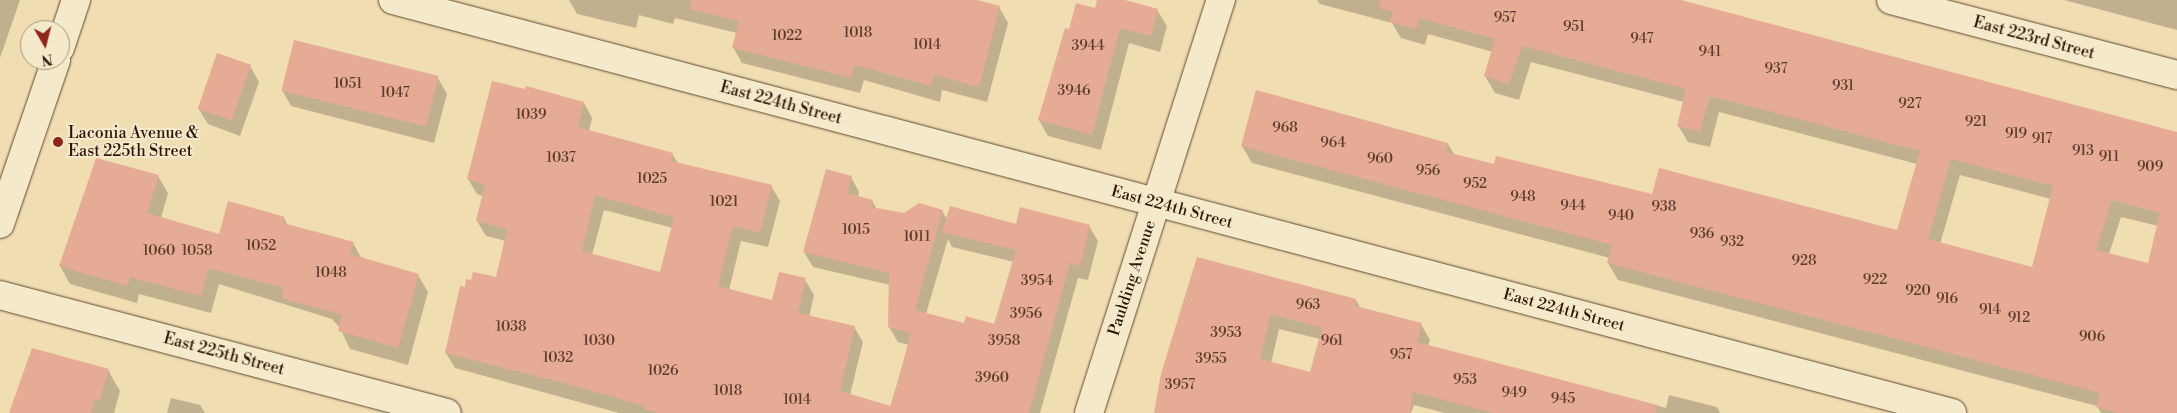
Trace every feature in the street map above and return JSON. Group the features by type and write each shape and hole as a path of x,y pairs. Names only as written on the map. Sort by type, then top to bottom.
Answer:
{"street":[{"path":"69,20 76,0"},
{"name":"East 224th Street","path":"393,0 1952,413"},
{"name":"Paulding Avenue","path":"1089,413 1220,0"},
{"name":"East 223rd Street","path":"1891,0 2177,75"},
{"path":"0,224 53,70"},
{"name":"East 225th Street","path":"0,295 447,413"}],"building":[{"path":"691,0 977,0 1000,6 979,87 934,75 931,86 855,65 851,78 732,48 739,21 690,9"},
{"path":"1097,0 1125,0 1158,9 1151,36 1120,28 1092,135 1038,120 1065,28 1069,29 1076,3 1095,8"},
{"path":"1380,0 1681,0 2177,132 2177,413 2119,413 2096,407 2100,393 1607,263 1612,245 1241,146 1256,90 1448,143 1446,152 1494,164 1496,156 1652,194 1659,168 1897,230 1920,151 1710,96 1700,131 1677,126 1686,89 1522,46 1509,84 1484,76 1495,39 1419,18 1416,29 1390,22 1393,12 1379,8","holes":["1951,159 2053,186 2032,267 1928,239","2112,200 2160,213 2148,263 2096,250"]},
{"path":"294,40 439,76 426,127 281,90"},
{"path":"217,53 251,65 232,121 198,109"},
{"path":"492,81 525,89 526,86 584,102 578,127 673,153 671,161 772,185 760,233 733,226 718,286 772,300 779,272 806,278 798,313 855,326 840,391 891,406 911,333 888,327 889,273 803,252 826,169 852,176 847,193 873,200 871,207 904,213 919,203 943,210 915,310 964,323 966,316 994,324 1016,250 942,232 950,206 1016,224 1020,207 1090,225 1080,266 1070,263 1029,413 658,413 644,409 645,406 568,384 445,353 460,286 465,287 466,279 471,280 473,272 496,277 507,229 476,221 485,184 467,179","holes":["595,195 674,217 660,272 582,251"]},
{"path":"96,158 159,175 147,213 219,234 228,201 285,217 283,223 354,242 350,254 419,274 398,348 338,331 342,315 281,298 284,288 209,268 201,296 130,277 127,286 59,266"},
{"path":"1197,257 1356,299 1355,306 1422,323 1417,342 1657,405 1656,413 1493,413 1413,392 1410,413 1154,413 1161,374","holes":["1271,314 1322,328 1310,372 1260,359"]},
{"path":"32,348 109,369 100,400 95,399 91,413 9,413"}],"place":[{"name":"Laconia Avenue & East 225th Street","path":"58,142"}]}
